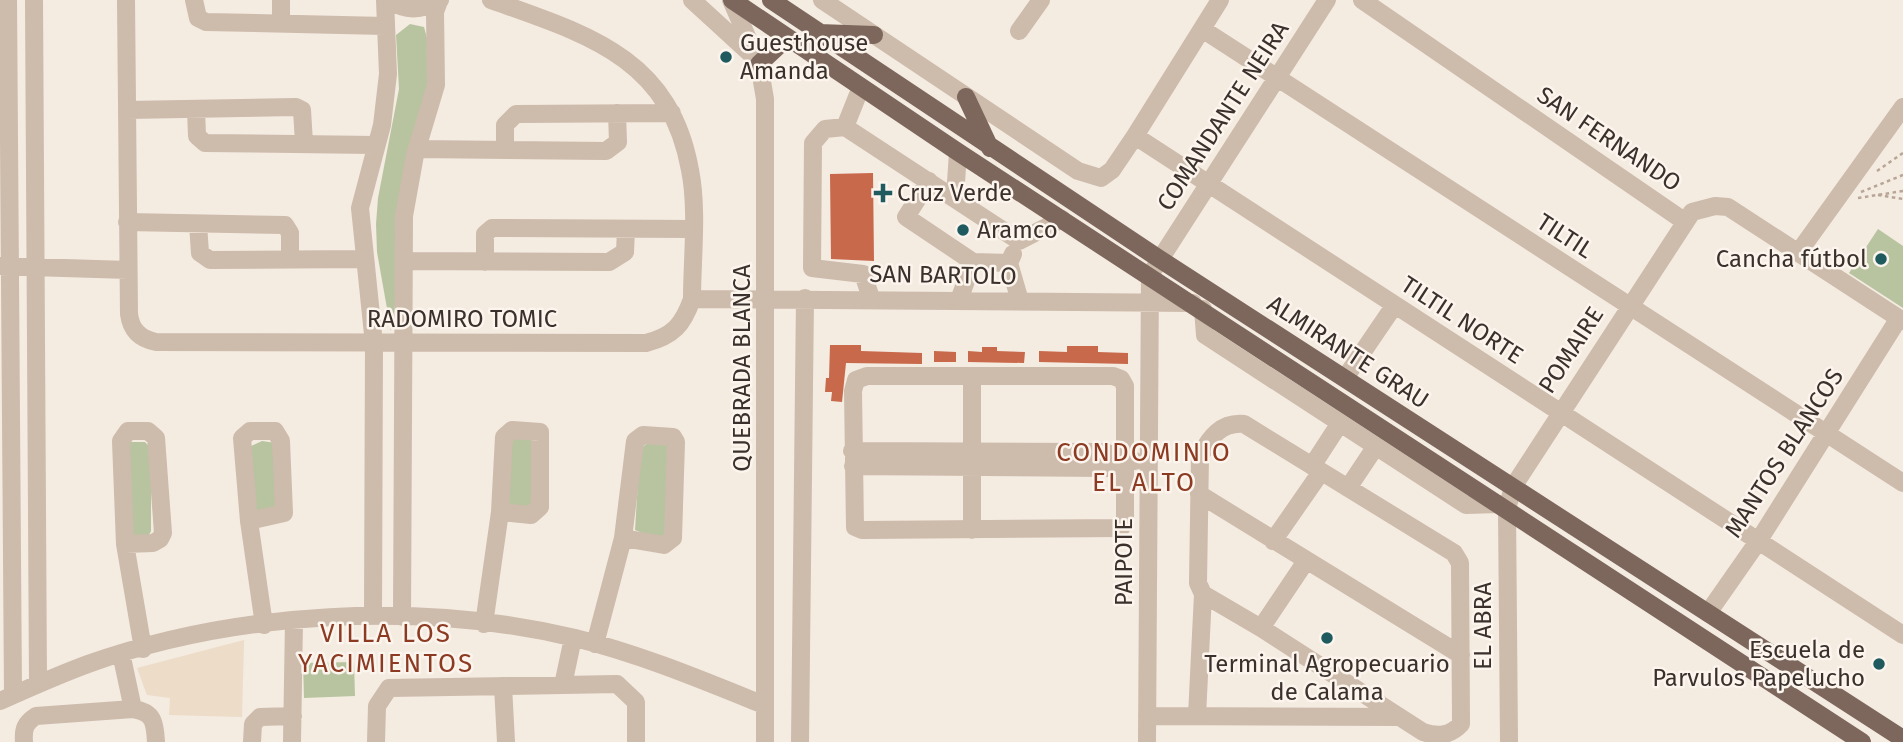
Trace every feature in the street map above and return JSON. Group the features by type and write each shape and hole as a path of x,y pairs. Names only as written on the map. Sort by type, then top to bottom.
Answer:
{"main road":[{"name":"ALMIRANTE GRAU","path":"731,0 958,152 1198,306 1862,742"},
{"name":"ALMIRANTE GRAU","path":"771,0 1158,258 1902,738"},
{"path":"819,33 874,34"},
{"path":"759,64 788,38"},
{"path":"966,97 990,148"}],"street":[{"path":"8,0 5,266 6,698 121,653 223,629 373,616 484,624 573,638 652,660 764,705"},
{"path":"34,0 38,684"},
{"name":"RADOMIRO TOMIC","path":"126,0 128,270 130,321 137,334 149,341 402,345 646,343 666,337 677,330 692,299 691,172 672,113 654,84 628,59 575,30 491,0"},
{"path":"194,0 200,21 384,26"},
{"path":"281,0 281,22"},
{"path":"373,616 374,344 360,208 382,125 388,74 384,26 387,0 412,9 426,8 439,0"},
{"path":"402,617 404,216 417,149 436,85 435,12 439,0"},
{"path":"692,0 729,32 759,64"},
{"name":"QUEBRADA BLANCA","path":"731,0 759,64 765,99 765,742"},
{"path":"822,0 1078,172 1101,178 1112,170 1135,136 1220,0"},
{"path":"1019,31 1041,0"},
{"name":"COMANDANTE NEIRA","path":"1158,258 1210,184 1327,0"},
{"name":"SAN FERNANDO","path":"1363,0 1684,221 1692,212 1702,208 1728,208 1901,319"},
{"name":"TILTIL","path":"1202,29 1903,483"},
{"path":"845,127 861,87"},
{"path":"127,110 296,107 302,110 305,117 304,144"},
{"path":"1798,253 1903,107"},
{"path":"196,109 197,136 205,143 375,145"},
{"path":"417,149 612,148 618,142 617,113"},
{"path":"505,150 505,125 516,114 672,113"},
{"path":"871,298 863,274 812,268 813,143 825,129 845,127 1019,241"},
{"name":"TILTIL NORTE","path":"1135,136 1903,635"},
{"path":"955,198 958,152"},
{"path":"929,181 906,217 973,262 1009,263"},
{"path":"1020,300 1009,263 1019,241 1062,219"},
{"name":"POMAIRE","path":"1503,507 1560,412 1684,221"},
{"path":"127,222 285,225 290,233 290,259"},
{"path":"198,223 200,253 204,258 364,259"},
{"path":"485,262 485,234 492,228 692,229"},
{"path":"405,261 609,262 625,252 626,229"},
{"name":"PAIPOTE","path":"1147,742 1150,275 1158,258"},
{"path":"959,300 973,262"},
{"path":"5,266 128,270"},
{"path":"800,742 805,298"},
{"name":"SAN BARTOLO","path":"692,299 1020,300 1150,302 1198,306"},
{"path":"1198,306 1205,335 1466,505 1503,507"},
{"path":"1345,378 1394,306"},
{"name":"MANTOS BLANCOS","path":"1708,612 1759,540 1901,319"},
{"path":"867,376 972,376 1113,376 1121,379 1125,386 1125,521 1121,528 862,530 855,527 853,391 856,380 867,376"},
{"path":"972,376 972,530"},
{"path":"1197,716 1203,594 1198,583 1200,456 1214,435 1232,423 1244,424 1454,553 1461,563 1462,715 1461,724 1453,733 1433,735 1203,594"},
{"path":"1273,541 1317,469 1340,423"},
{"path":"484,624 500,512 504,437 512,430 540,432 540,507 531,514 500,512"},
{"path":"125,544 153,543 160,539 163,533 156,438 148,431 128,431 122,436 125,544 143,649"},
{"path":"249,521 280,515 285,508 281,441 275,431 250,431 242,438 249,521 264,625"},
{"path":"595,644 623,538 635,441 643,435 673,437 676,442 673,538 664,545 623,538"},
{"path":"1348,488 1376,446"},
{"path":"853,458 972,459 1108,468 1124,461 1149,460"},
{"path":"1199,494 1461,655"},
{"name":"EL ABRA","path":"1503,507 1508,742"},
{"path":"1261,628 1306,561"},
{"path":"292,742 294,621"},
{"path":"563,685 573,638"},
{"path":"121,653 140,710 155,724 156,742"},
{"path":"376,742 377,706 389,688 617,684 636,702 636,742"},
{"path":"503,686 506,742"},
{"path":"24,742 23,730 27,721 36,716 140,710"},
{"path":"252,742 253,724 260,717 292,716"},
{"path":"1147,716 1400,717"}],"path":[{"path":"1834,201 1903,175"},
{"path":"1834,201 1903,191"},
{"path":"1874,195 1903,199"}],"green space":[{"path":"410,24 424,27 429,45 429,90 391,331 377,252 376,224 378,198 399,89 396,35"},
{"name":"Cancha fútbol","path":"1878,229 1903,246 1903,308 1849,273"},
{"path":"515,437 536,441 534,505 528,510 508,508 509,445"},
{"path":"262,441 276,443 280,502 273,512 255,512 249,447"},
{"path":"127,442 145,442 151,449 151,531 147,539 132,537"},
{"path":"649,442 670,444 668,534 657,539 635,530 640,449"},
{"path":"354,662 355,696 304,698 303,663"}],"shaded area":[{"path":"244,640 242,717 169,715 170,698 147,695 137,668"}],"building":[{"path":"873,173 874,261 831,259 830,174"},
{"path":"830,345 861,345 861,351 922,353 922,364 846,363 842,402 831,401 832,392 825,392 826,378 829,378"},
{"path":"1067,346 1098,346 1098,352 1128,353 1128,364 1039,362 1039,351 1067,352"},
{"path":"982,347 997,347 997,351 1025,352 1024,363 968,362 968,351 982,352"},
{"path":"934,351 956,352 956,362 934,362"}],"place":[{"name":"Guesthouse Amanda","path":"726,57"},
{"name":"Cruz Verde","path":"883,193"},
{"name":"Aramco","path":"963,230"},
{"name":"Cancha fútbol","path":"1881,259"},
{"name":"Terminal Agropecuario de Calama","path":"1327,638"},
{"name":"Escuela de Parvulos Papelucho","path":"1879,664"}],"district":[{"name":"CONDOMINIO EL ALTO","path":"1144,467"},
{"name":"VILLA LOS YACIMIENTOS","path":"386,648"}]}
